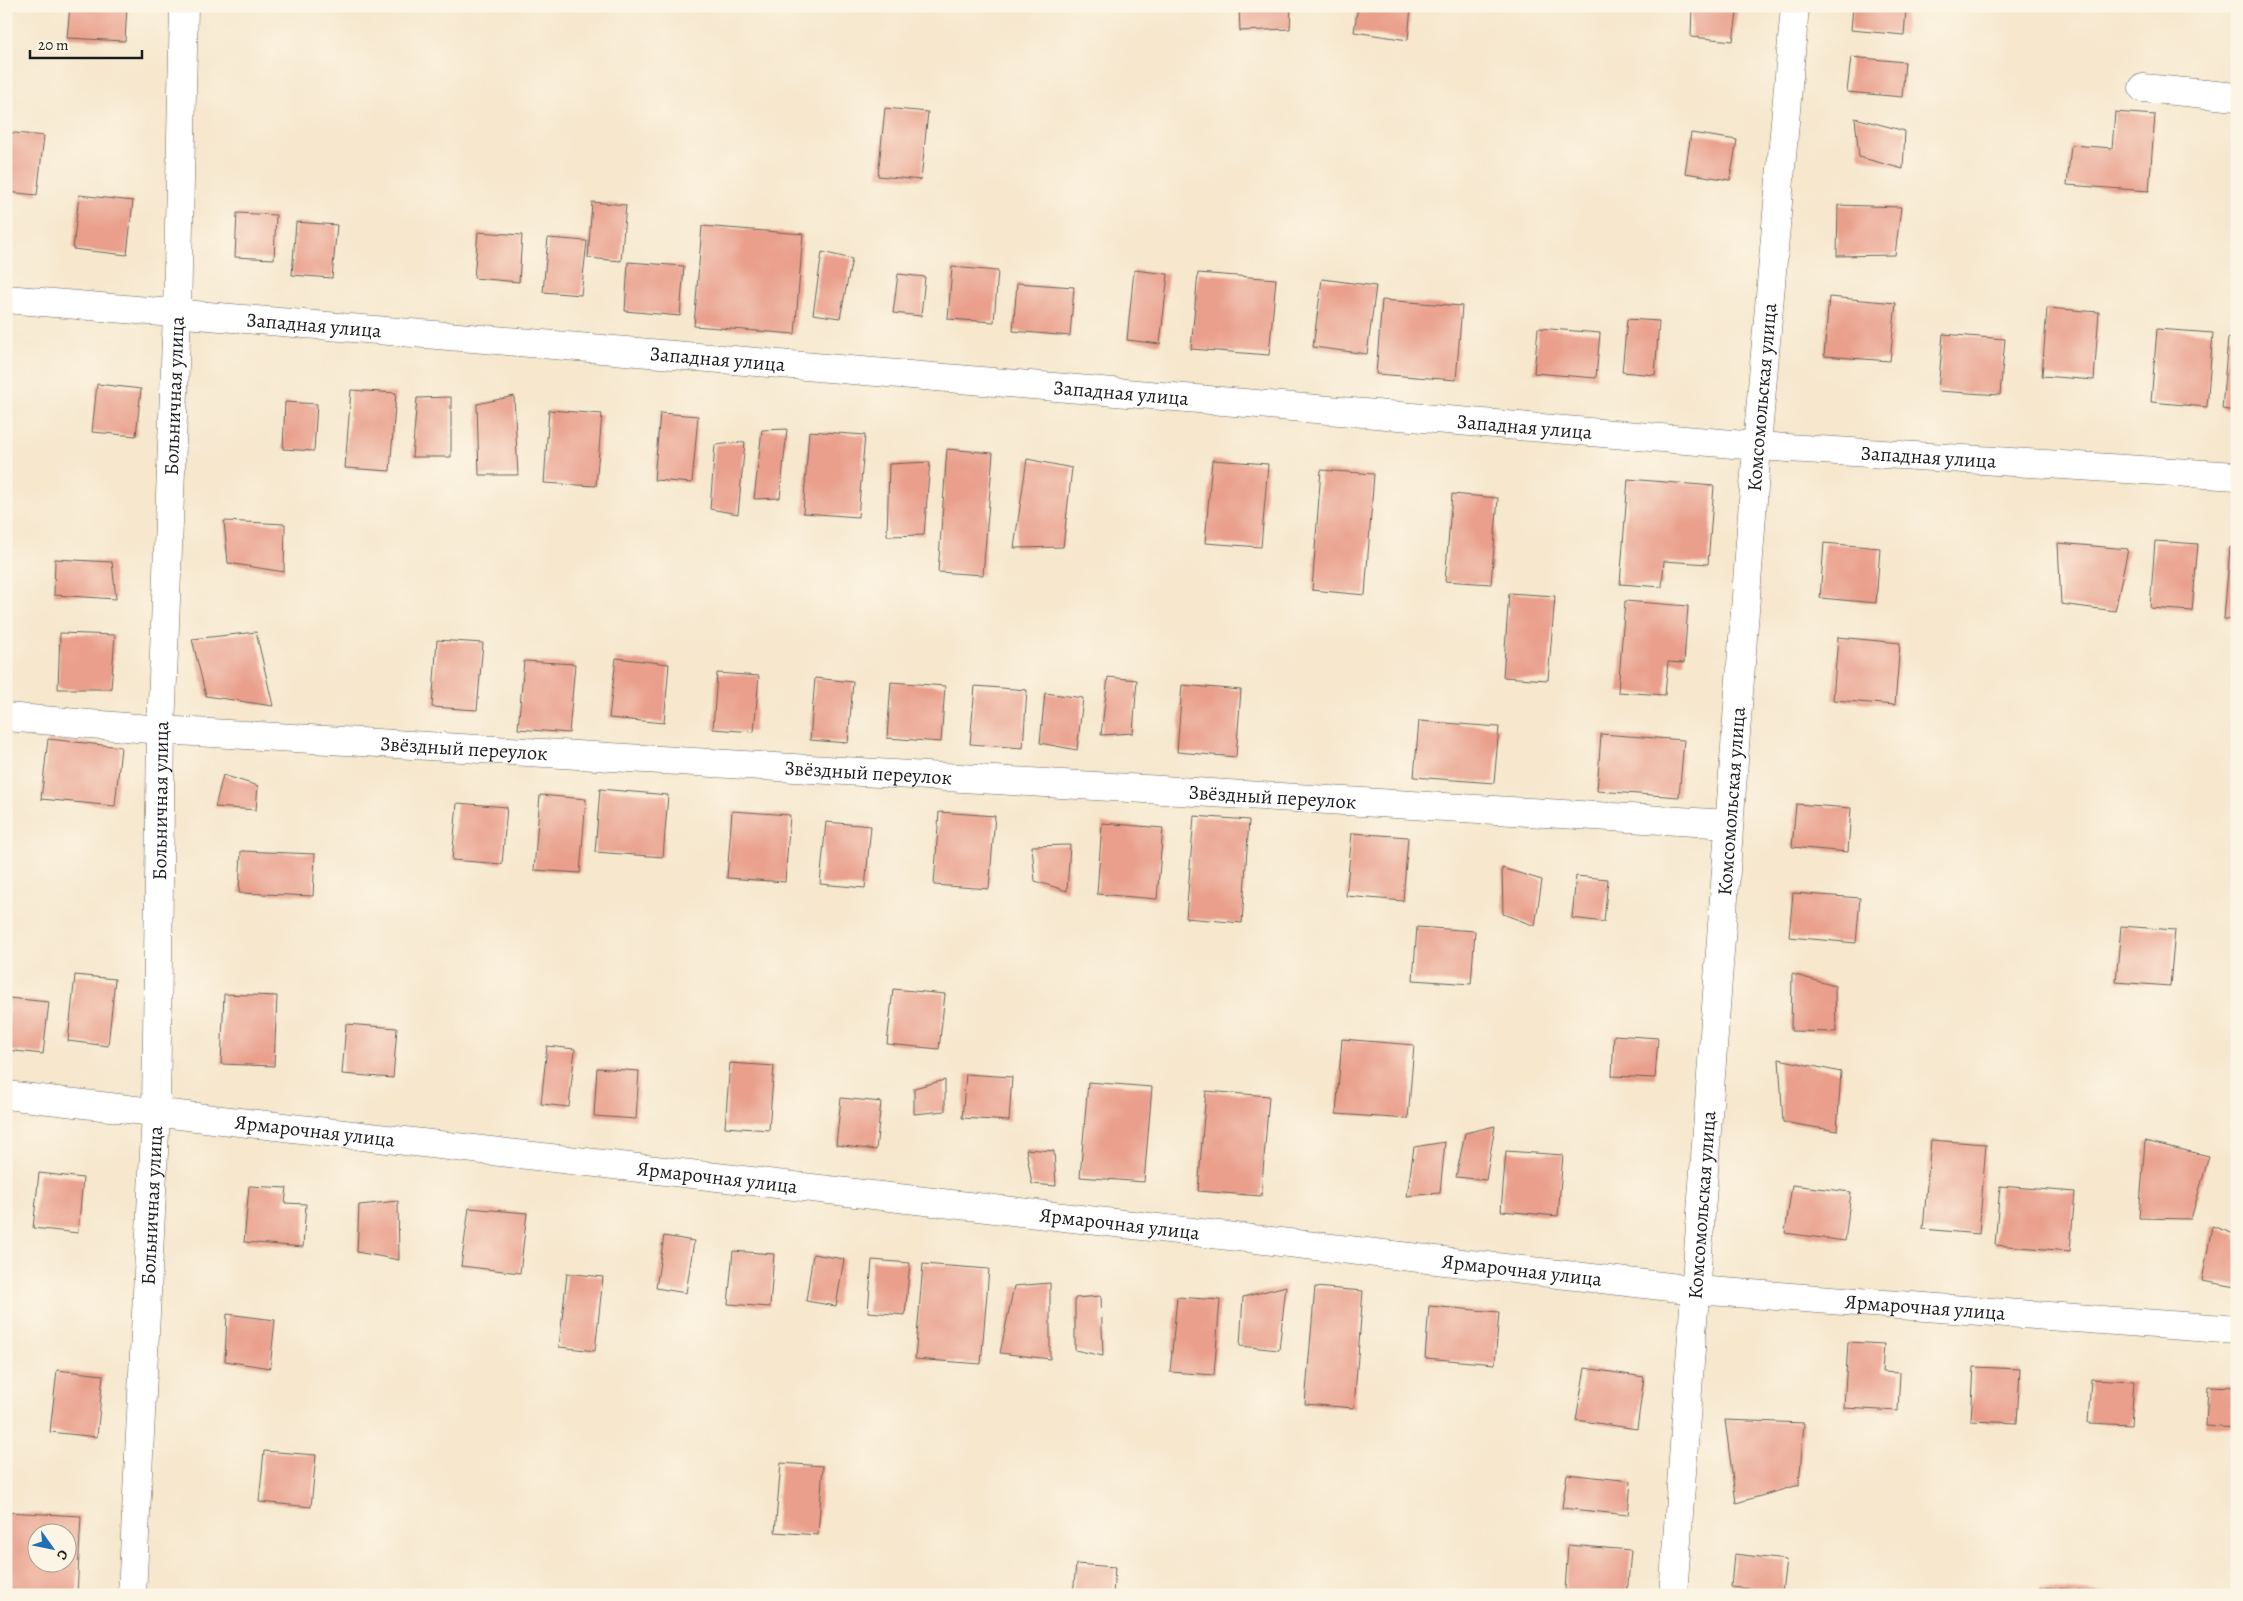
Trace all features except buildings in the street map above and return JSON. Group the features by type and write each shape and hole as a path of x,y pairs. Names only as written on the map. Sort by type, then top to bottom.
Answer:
{"street":[{"name":"Больничная улица","path":"132,1595 156,1112 161,730 177,313 184,6"},
{"name":"Комсомольская улица","path":"1673,1595 1757,446 1795,6"},
{"path":"2143,88 2237,97"},
{"name":"Западная улица","path":"6,299 1757,446 2237,476"},
{"name":"Звёздный переулок","path":"6,717 161,730 1729,824"},
{"name":"Ярмарочная улица","path":"6,1095 1696,1290 2237,1330"}]}
